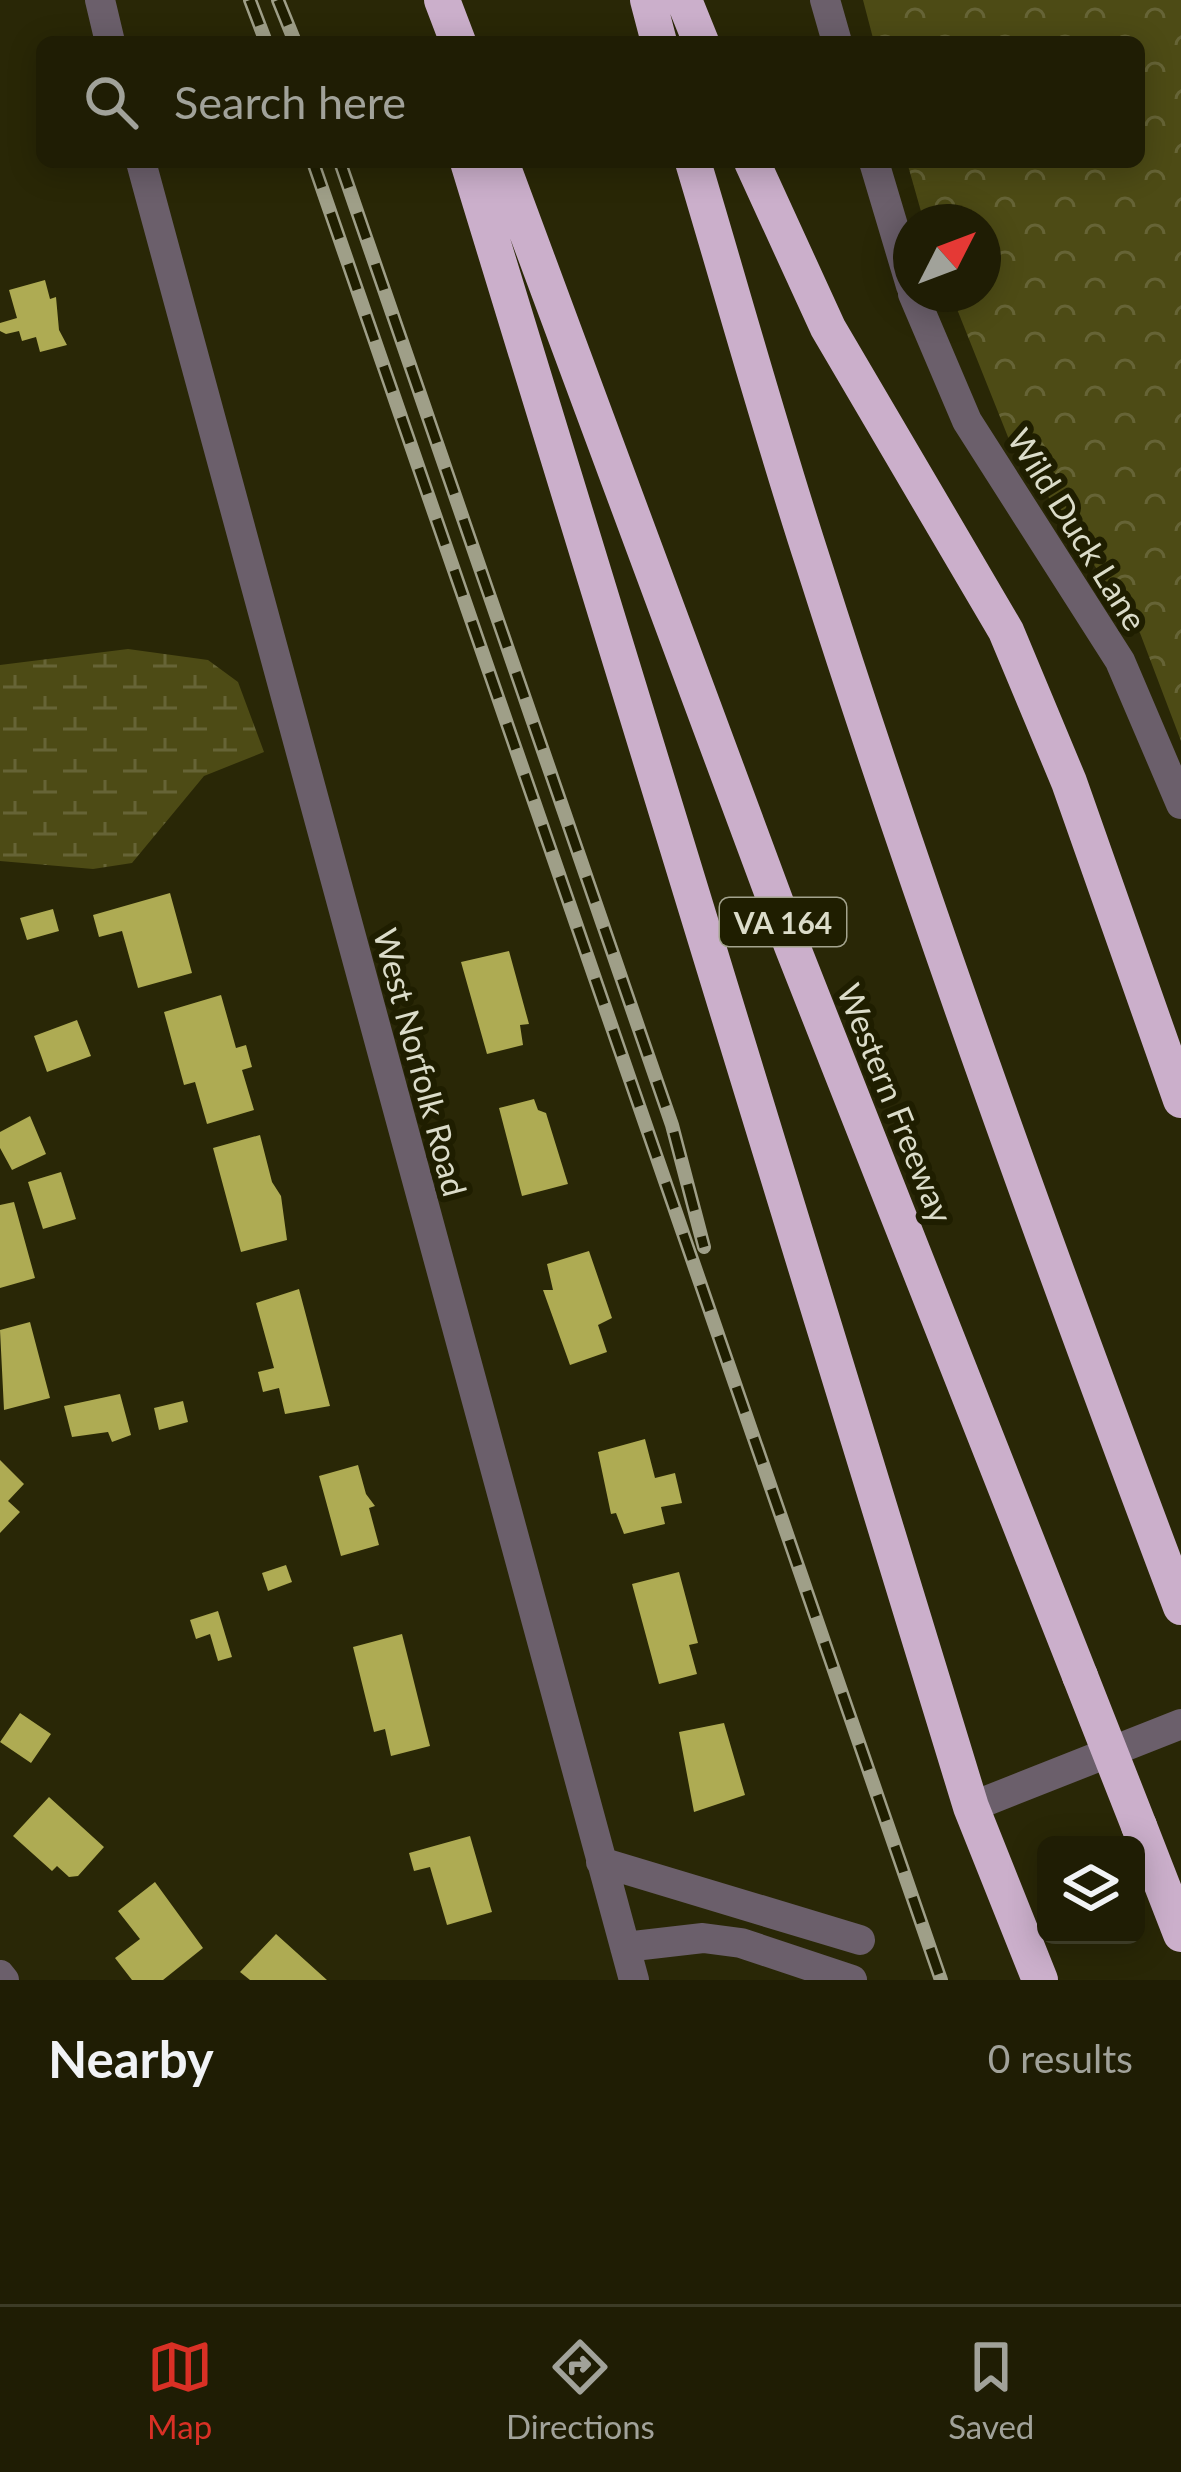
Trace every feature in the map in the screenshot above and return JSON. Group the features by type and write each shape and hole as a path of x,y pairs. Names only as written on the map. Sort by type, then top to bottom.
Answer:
{"highway":[{"path":"418,0 429,36"},
{"path":"442,0 456,36"},
{"path":"648,0 657,36"},
{"path":"684,0 699,36"},
{"path":"470,168 971,1808 1040,1980"},
{"name":"Western Freeway","path":"503,168 792,946 1181,1934"},
{"path":"695,168 812,560 916,878 1057,1277 1181,1607"},
{"path":"755,168 828,328 1006,631 1069,782 1181,1100"}],"street":[{"path":"100,0 109,36"},
{"path":"825,0 835,36"},
{"name":"West Norfolk Road","path":"144,168 634,1980"},
{"name":"Wild Duck Lane","path":"876,168 893,226"},
{"name":"Wild Duck Lane","path":"921,312 967,421 1120,661 1181,804"},
{"path":"971,1808 1181,1724"},
{"path":"601,1862 860,1940"},
{"path":"625,1947 703,1938 741,1943 852,1980"}],"green space":[{"path":"863,0 1181,0 1181,741 1140,633 1008,437 958,312 1001,312 1001,204 919,204 909,168 1145,168 1145,36 872,36"},
{"path":"128,649 208,660 238,682 264,752 204,776 132,863 93,869 0,861 0,665"}],"building":[{"path":"45,280 50,299 56,297 59,330 67,345 40,352 36,337 22,341 19,331 0,331 0,323 17,318 9,290"},
{"path":"170,893 192,973 138,988 122,931 99,937 93,915"},
{"path":"53,909 59,931 27,940 20,918"},
{"path":"509,951 529,1024 520,1025 523,1045 487,1054 461,962"},
{"path":"221,995 236,1048 246,1045 252,1067 242,1070 254,1110 207,1124 195,1082 184,1085 164,1012"},
{"path":"77,1020 91,1056 47,1072 34,1036"},
{"path":"534,1099 538,1110 546,1113 568,1184 522,1196 499,1108"},
{"path":"30,1116 46,1154 12,1170 0,1148 0,1132"},
{"path":"260,1135 272,1182 281,1196 287,1240 241,1252 213,1148"},
{"path":"61,1172 76,1219 43,1229 28,1182"},
{"path":"14,1202 35,1278 0,1288 0,1205"},
{"path":"589,1251 612,1318 598,1325 607,1352 570,1365 543,1290 553,1290 547,1264"},
{"path":"299,1289 330,1406 285,1414 279,1388 263,1392 258,1372 274,1368 256,1303"},
{"path":"30,1322 50,1398 4,1410 0,1330"},
{"path":"120,1394 131,1435 112,1442 108,1432 72,1437 64,1406"},
{"path":"183,1401 188,1422 159,1430 154,1408"},
{"path":"645,1439 655,1478 675,1473 682,1503 661,1507 665,1524 624,1534 616,1513 611,1514 598,1452"},
{"path":"0,1460 24,1484 8,1501 20,1512 0,1533"},
{"path":"358,1465 366,1494 375,1506 369,1508 379,1545 341,1556 319,1476"},
{"path":"286,1565 292,1582 268,1591 262,1573"},
{"path":"679,1572 698,1643 689,1645 697,1674 659,1684 632,1584"},
{"path":"218,1611 232,1657 218,1661 210,1634 196,1639 190,1620"},
{"path":"402,1634 430,1746 391,1756 385,1729 374,1732 353,1647"},
{"path":"20,1713 51,1734 31,1763 0,1742"},
{"path":"724,1723 745,1795 694,1812 679,1732"},
{"path":"49,1797 104,1847 78,1876 69,1877 57,1866 52,1871 13,1836"},
{"path":"470,1836 492,1912 447,1925 430,1867 414,1871 409,1853"},
{"path":"155,1882 203,1948 163,1980 132,1980 115,1958 140,1939 118,1911"},
{"path":"276,1934 327,1980 250,1980 240,1972"}],"railway":[{"path":"250,0 264,36"},
{"path":"278,0 293,36"},
{"path":"315,168 941,1980"},
{"path":"342,168 672,1125 704,1247"}]}
